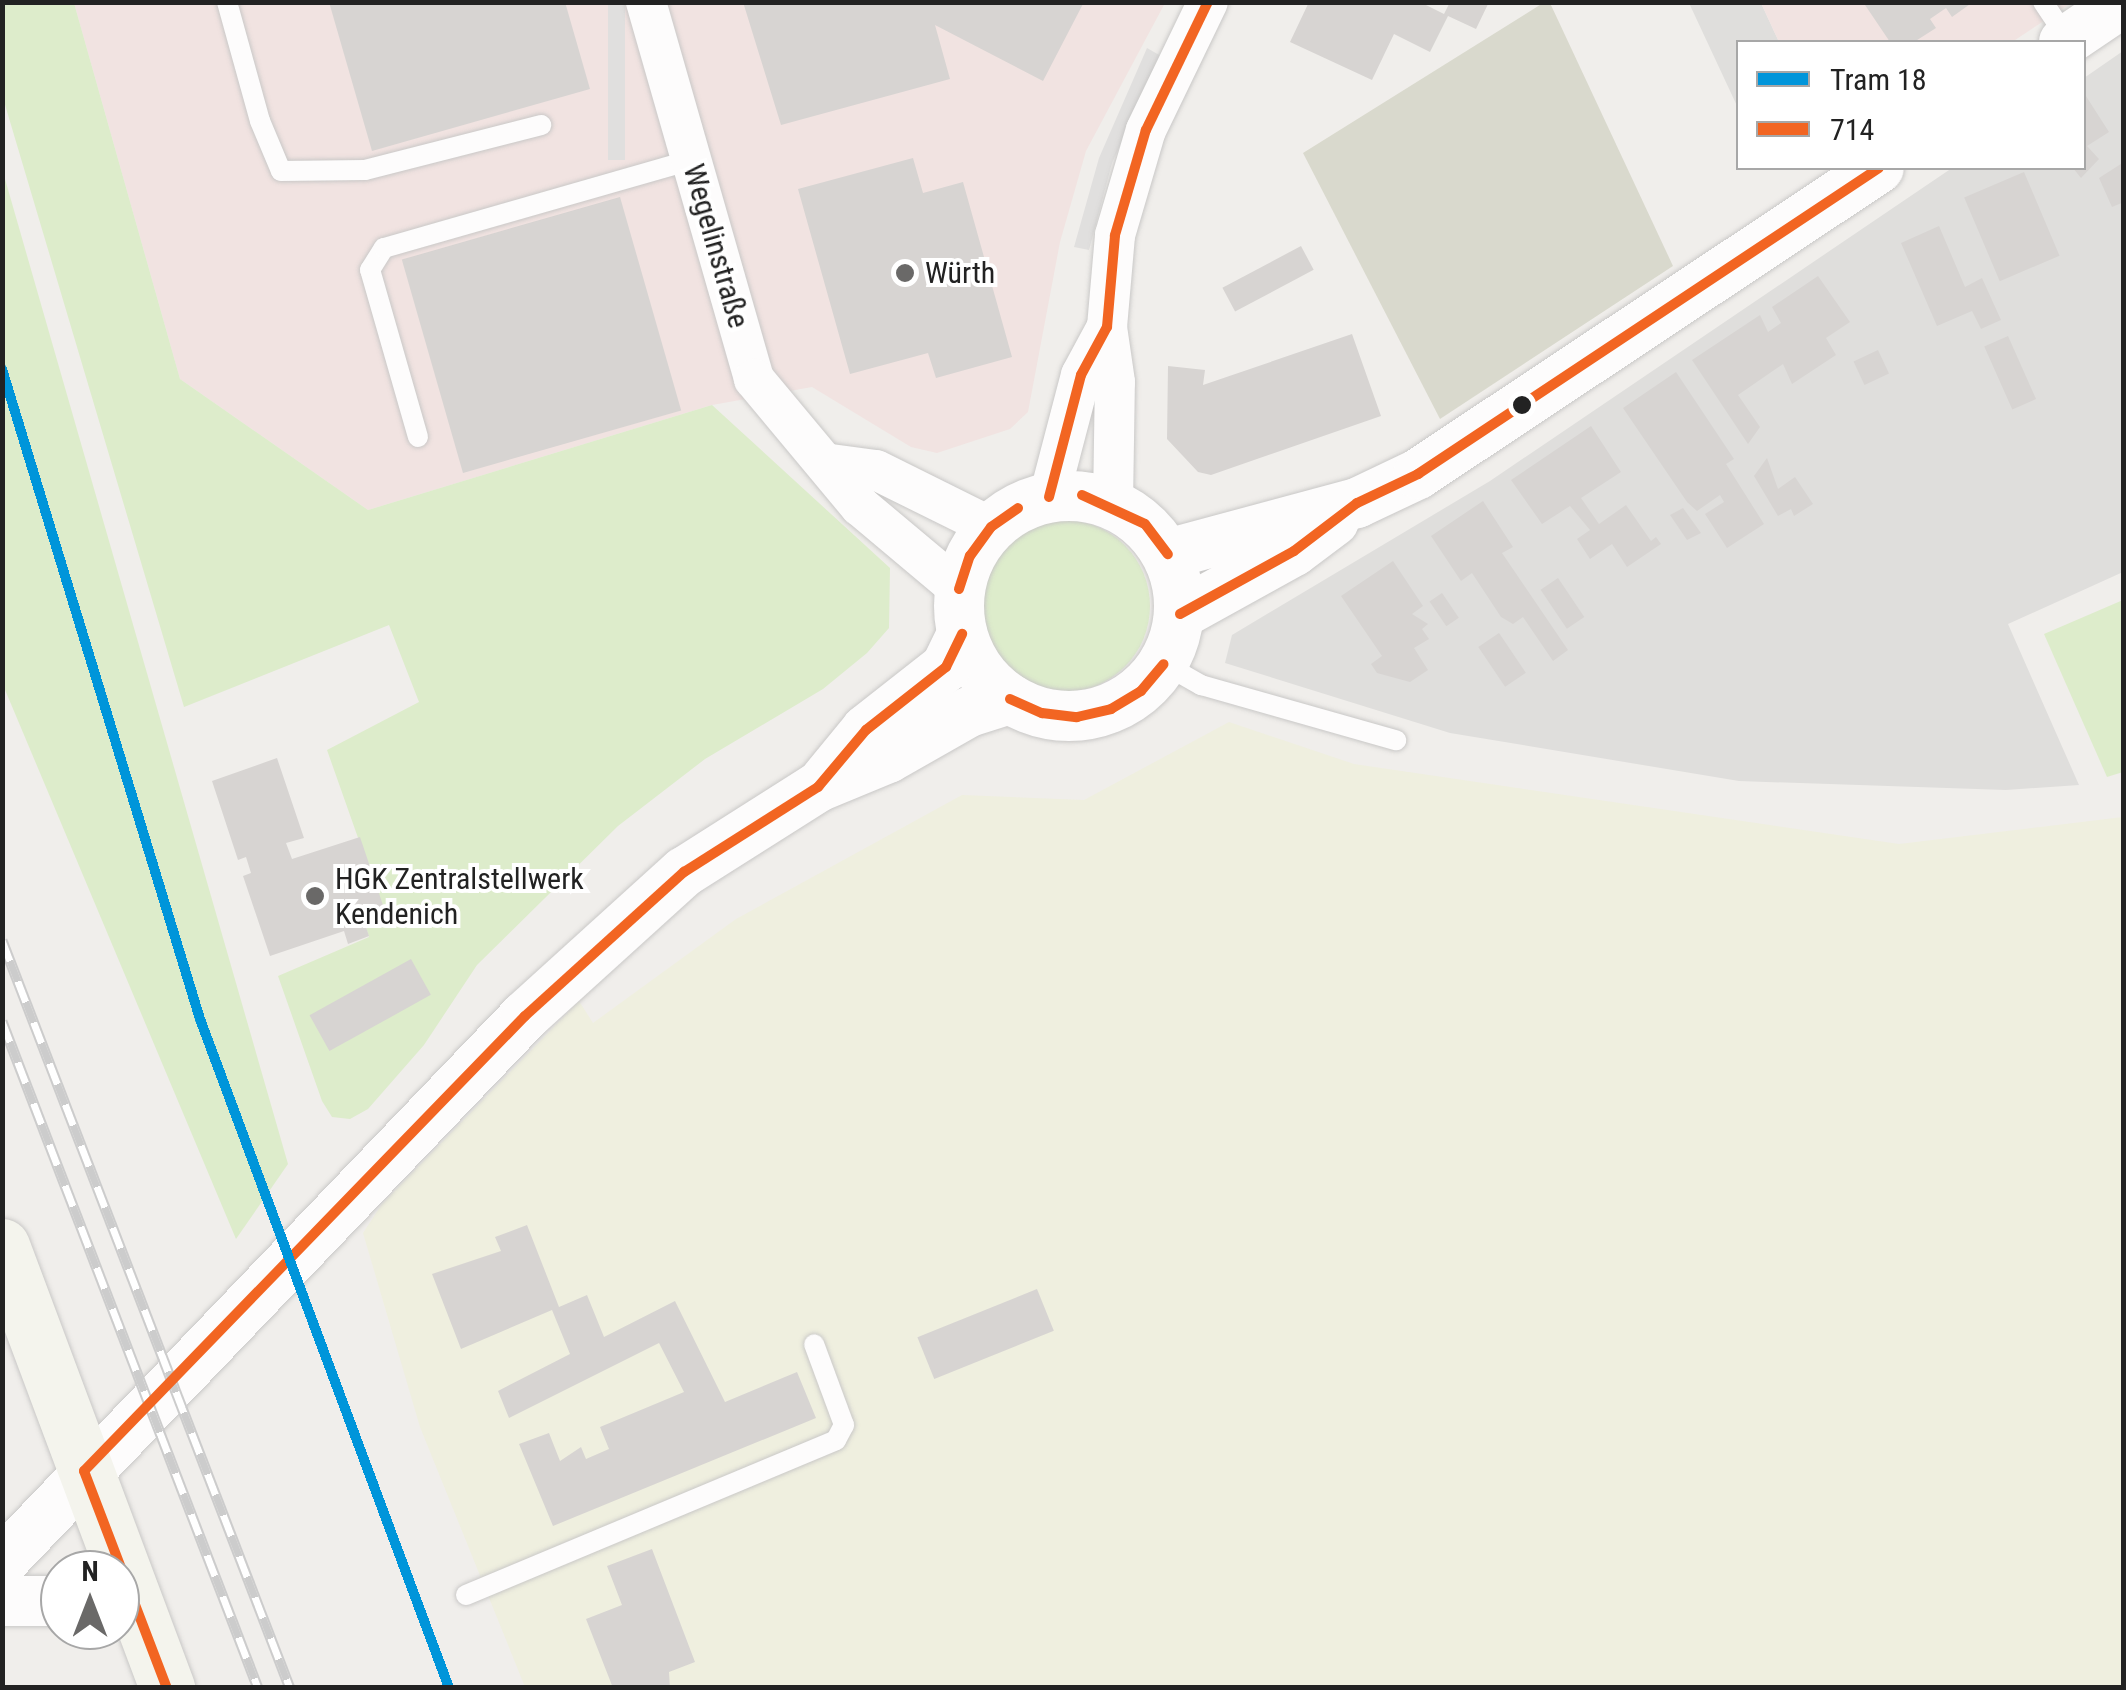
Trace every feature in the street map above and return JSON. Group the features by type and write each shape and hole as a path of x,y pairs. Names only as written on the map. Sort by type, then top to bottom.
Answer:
{"main road":[{"path":"2,1246 109,1550"},
{"path":"140,1640 167,1688"}],"street":[{"name":"Wegelinstraße","path":"646,2 754,380 831,464 860,506 960,612"},
{"path":"1114,504 1115,382 1106,327 1115,235 1146,130 1208,2"},
{"path":"2058,28 2122,2"},
{"path":"1168,554 1358,503 1418,474 1876,170"},
{"path":"1049,497 1081,375 1106,327"},
{"path":"831,464 876,470 991,527"},
{"path":"818,787 866,730 946,667 970,556 991,527 1049,497 1082,496 1114,504 1145,524 1168,554 1180,614 1164,664 1141,691 1111,709 1077,717 1042,713 1010,699 980,671 960,612"},
{"path":"1180,614 1294,551 1358,503"},
{"path":"2,1562 84,1471 525,1016 684,872 818,787 888,758 969,712 1010,699"},
{"path":"2,1601 40,1601"}],"lane":[{"path":"227,2 260,121 281,170 365,170 541,125"},
{"path":"418,437 370,270 384,248 691,160"},
{"path":"1164,664 1201,685 1396,740"},
{"path":"466,1595 836,1440 844,1425 814,1344"}],"shaded area":[{"path":"74,3 1165,3 1086,151 1060,242 1028,412 1010,429 937,453 911,447 812,387 712,405 368,510 180,379"},
{"path":"608,3 625,3 625,160 608,160"},
{"path":"1543,3 1550,3 1673,266 1440,419 1303,153"},
{"path":"1689,3 1761,3 1778,40 1736,40 1736,104"},
{"path":"1761,3 2071,3 2015,40 1778,40"},
{"path":"1147,48 1161,56 1112,163 1089,250 1074,247 1099,158"},
{"path":"2123,51 2123,572 2008,624 2079,785 2006,790 1739,781 1450,733 1225,663 1232,635 1490,481 1949,170 2086,170 2086,77"}],"green space":[{"path":"2,3 74,3 180,379 368,510 712,405 890,568 889,628 867,653 823,689 705,759 618,826 477,965 424,1045 368,1109 350,1119 332,1117 322,1101 278,976 369,937 365,924 386,917 327,750 419,702 389,625 184,707 3,98"},
{"path":"3,172 288,1164 236,1239 3,685"},
{"path":"1064,520 1097,527 1125,545 1143,573 1150,606 1143,639 1125,667 1097,685 1064,692 1031,685 1003,667 985,639 978,606 985,573 1003,545 1031,527"},
{"path":"2123,600 2123,772 2107,777 2044,634"},
{"path":"1229,722 1354,764 1899,844 2123,817 2123,1687 525,1687 420,1427 363,1233 382,1204 579,1001 593,1023 736,919 962,795 1084,800"}],"building":[{"path":"329,2 565,2 590,89 372,151"},
{"path":"743,2 1084,2 1043,81 935,25 950,79 781,125"},
{"path":"1309,2 1420,2 1444,14 1450,2 1489,2 1476,29 1448,16 1430,52 1394,34 1372,80 1290,42"},
{"path":"1863,2 1973,2 1952,17 1946,8 1930,19 1936,28 1917,40 1889,40"},
{"path":"2086,96 2109,132 2087,146 2099,159 2081,178 2075,170 2086,170"},
{"name":"Würth","path":"913,158 923,193 963,182 1012,357 936,378 928,353 850,374 798,189"},
{"path":"2124,162 2124,202 2112,207 2099,178"},
{"path":"2024,172 2060,256 2000,281 1964,197"},
{"path":"620,197 681,410 463,473 402,260"},
{"path":"1939,226 1965,287 1982,278 2001,320 1981,329 1972,311 1937,326 1901,243"},
{"path":"1301,246 1314,270 1235,312 1222,288"},
{"path":"1818,276 1850,322 1826,338 1836,355 1792,384 1783,364 1738,395 1760,427 1748,444 1692,360 1760,315 1768,332 1781,323 1772,307"},
{"path":"1352,334 1381,416 1211,475 1198,472 1167,439 1168,366 1205,370 1203,385"},
{"path":"2008,336 2036,399 2012,410 1984,347"},
{"path":"1878,350 1889,374 1865,385 1854,361"},
{"path":"1676,372 1734,459 1726,464 1764,524 1727,548 1705,514 1724,502 1720,495 1697,511 1623,408"},
{"path":"1591,426 1621,472 1581,498 1599,524 1626,505 1651,541 1656,537 1661,544 1627,567 1612,544 1590,559 1577,539 1590,530 1570,506 1542,524 1511,480"},
{"path":"1767,458 1778,489 1795,477 1813,504 1794,516 1791,509 1778,516 1754,476"},
{"path":"1483,501 1513,547 1502,553 1568,650 1553,661 1523,617 1513,624 1501,617 1472,573 1461,581 1431,536"},
{"path":"1683,508 1701,533 1687,540 1670,515"},
{"path":"1393,561 1423,606 1412,614 1428,624 1422,629 1429,639 1414,648 1428,670 1410,682 1377,673 1371,664 1382,656 1341,596"},
{"path":"1558,578 1584,617 1567,629 1541,590"},
{"path":"1442,593 1459,618 1446,626 1430,601"},
{"path":"1499,633 1526,673 1505,687 1478,647"},
{"name":"HGK Zentralstellwerk Kendenich","path":"277,758 304,838 286,843 292,859 360,837 387,917 365,924 369,936 348,944 344,931 270,956 243,876 251,873 246,857 238,860 212,781"},
{"path":"411,959 431,995 329,1051 310,1015"},
{"path":"527,1225 559,1307 587,1295 604,1337 675,1301 725,1402 797,1372 816,1418 553,1526 519,1444 549,1433 560,1461 581,1447 586,1459 609,1449 600,1427 684,1392 659,1343 509,1418 498,1391 570,1354 552,1310 461,1349 432,1274 501,1251 495,1237"},
{"path":"1037,1289 1054,1331 934,1379 917,1337"},
{"path":"652,1549 695,1662 669,1672 670,1688 613,1688 586,1619 622,1605 607,1566"}],"railway":[{"path":"2,940 290,1688"},
{"path":"2,1021 258,1688"}],"tram line":[{"name":"18","path":"2,369 200,1019 449,1688"}],"transit line":[{"name":"714","path":"1049,497 1081,375 1107,327 1115,235 1146,130 1208,2"},
{"name":"714","path":"1180,614 1294,551 1357,503 1418,474 1876,170"},
{"name":"714","path":"1082,495 1145,524 1168,554"},
{"name":"714","path":"959,589 970,556 991,527 1018,508"},
{"name":"714","path":"84,1471 525,1016 684,872 818,787 866,730 946,667 962,634"},
{"name":"714","path":"1010,699 1042,713 1077,717 1111,709 1141,691 1164,664"},
{"name":"714","path":"84,1471 167,1688"}],"place":[{"name":"Würth","path":"905,273"},
{"name":"HGK Zentralstellwerk Kendenich","path":"315,896"}]}
